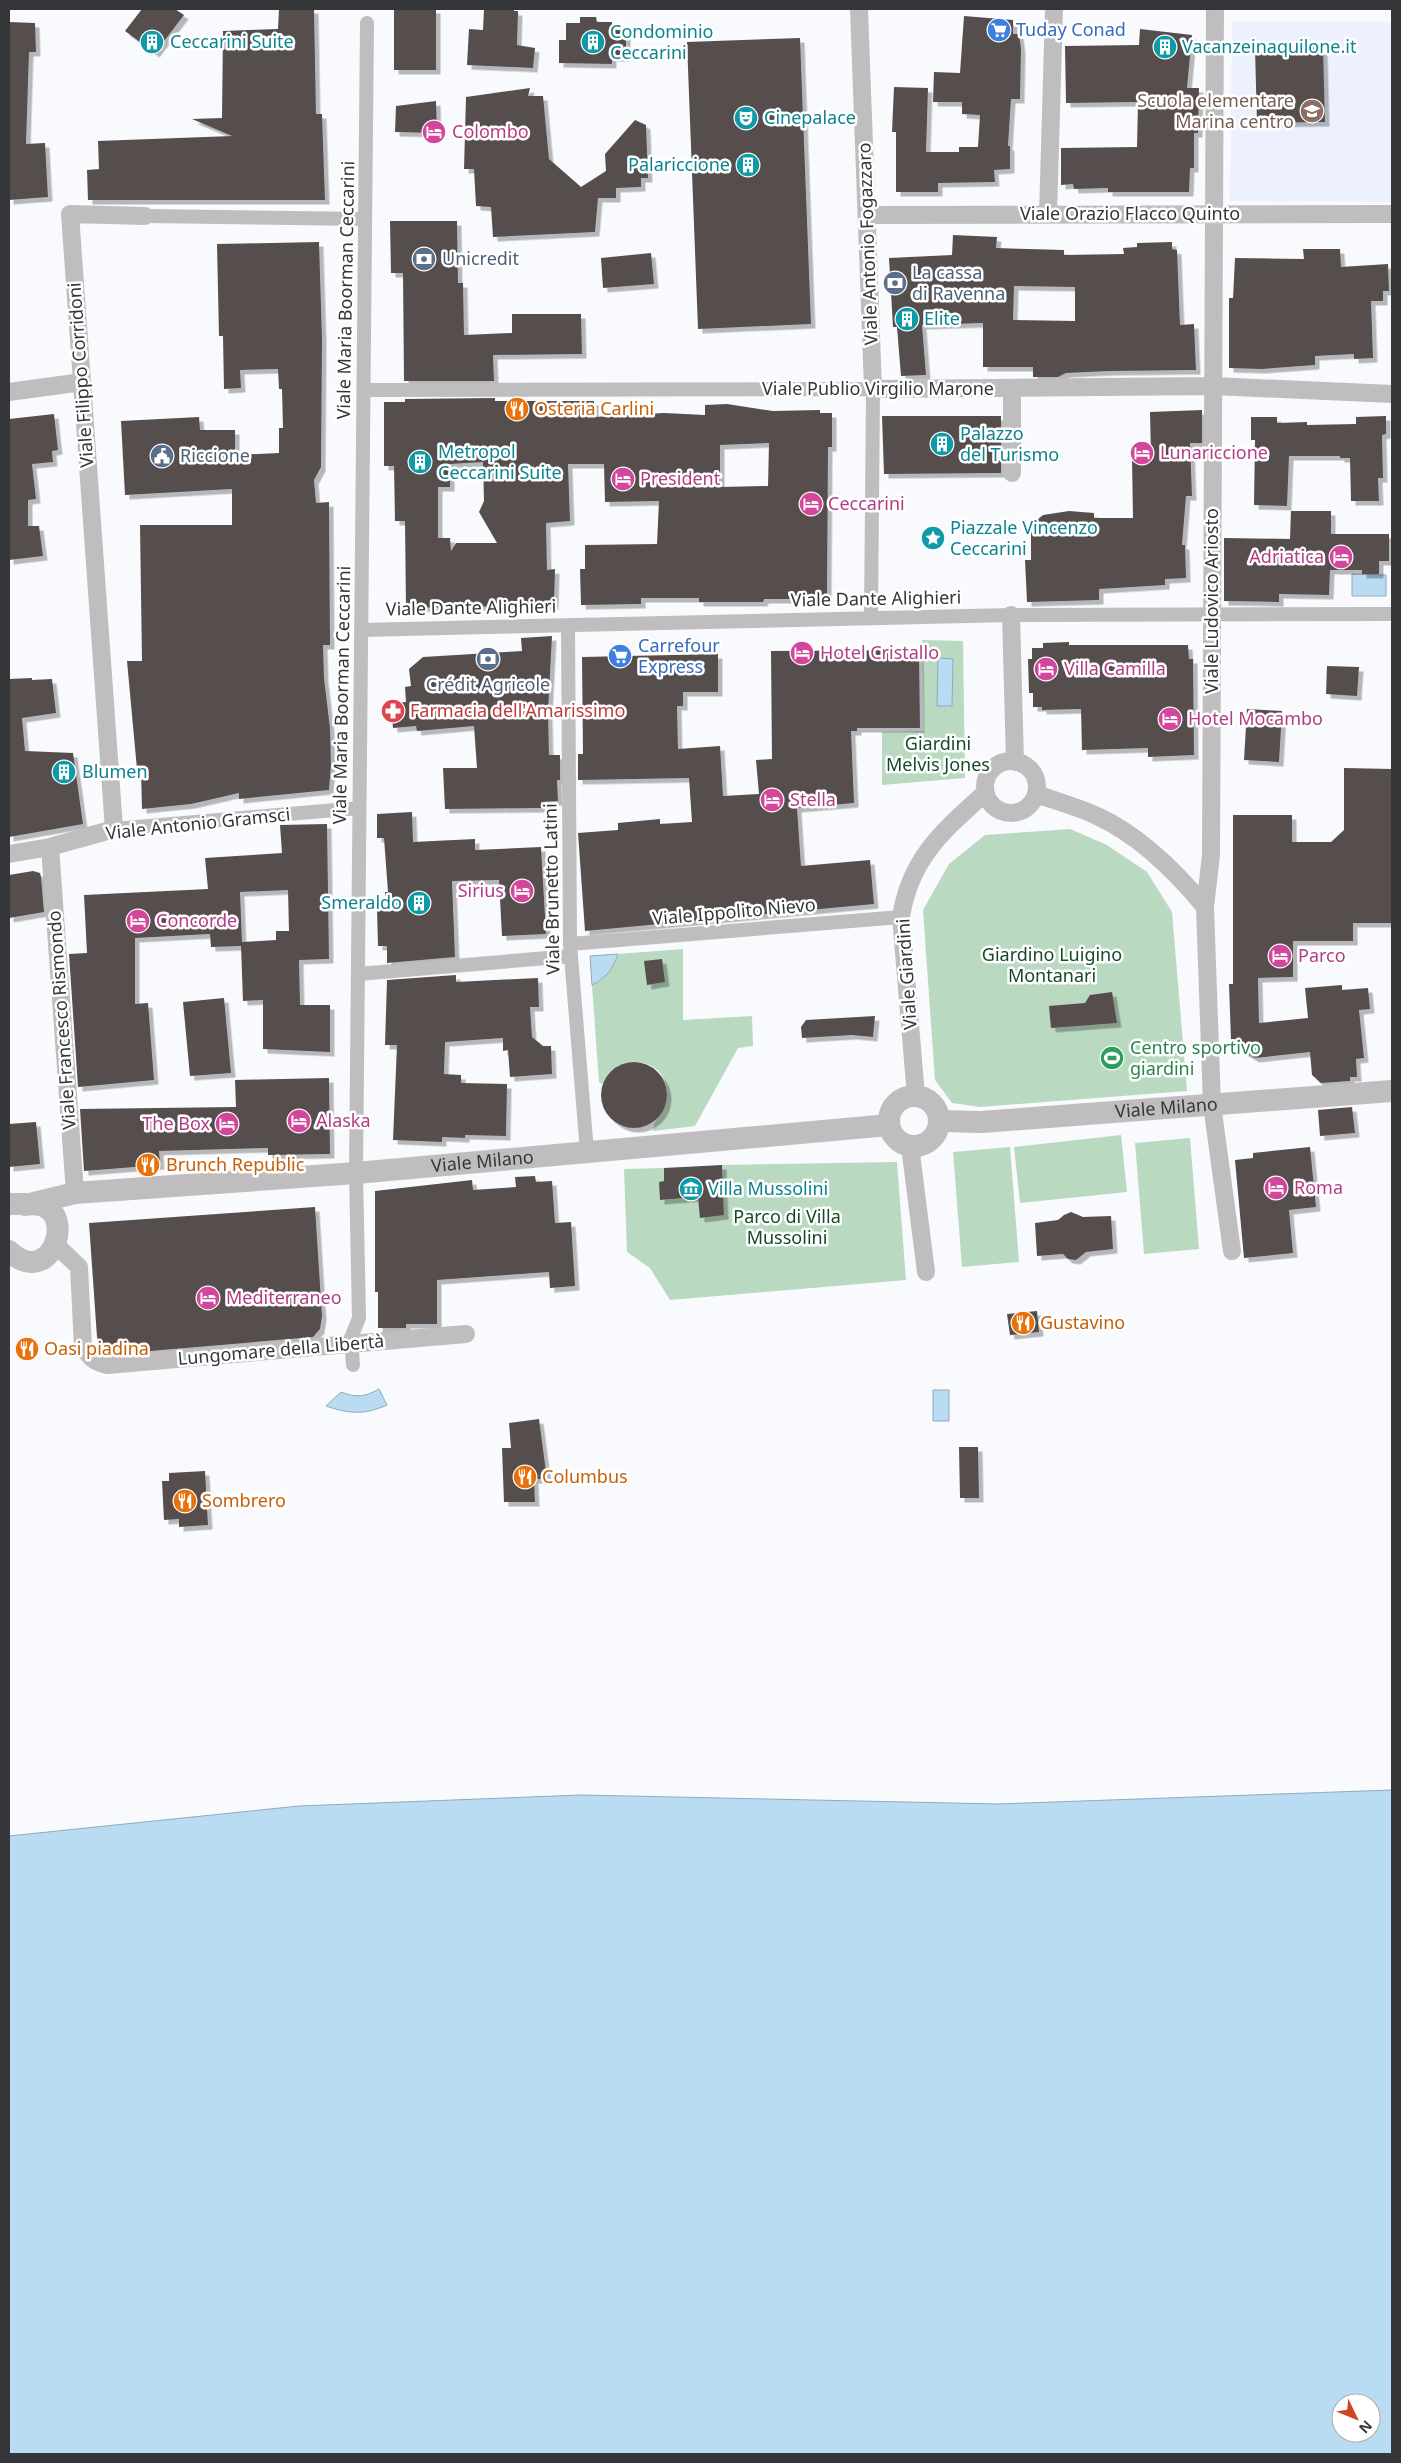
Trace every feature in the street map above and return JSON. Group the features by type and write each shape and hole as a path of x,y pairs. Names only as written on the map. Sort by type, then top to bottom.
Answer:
{"street":[{"name":"Viale Antonio Fogazzaro","path":"859,9 873,389"},
{"path":"1048,215 1054,9"},
{"name":"Viale Ludovico Ariosto","path":"1215,9 1211,854 1206,908 1212,1105 1232,1252"},
{"name":"Viale Maria Boorman Ceccarini","path":"353,1366 351,1338 359,1318 356,1173 367,23"},
{"name":"Viale Filippo Corridoni","path":"114,830 70,214 365,219"},
{"name":"Viale Orazio Flacco Quinto","path":"867,215 1392,214"},
{"path":"9,392 82,382"},
{"name":"Viale Publio Virgilio Marone","path":"364,390 1213,386 1392,394"},
{"path":"1012,388 1012,473"},
{"path":"871,618 873,389"},
{"name":"Viale Dante Alighieri","path":"361,630 1011,615 1392,614"},
{"path":"1011,615 1014,762"},
{"name":"Viale Brunetto Latini","path":"568,625 570,950 587,1152"},
{"path":"1014,762 1030,770 1034,777 1036,794 1027,807 1013,813 993,806 986,793 986,780 994,768 1000,764 1014,762"},
{"name":"Viale Giardini","path":"916,1096 901,917 905,893 920,860 950,825 986,793"},
{"path":"1036,794 1098,816 1141,843 1181,878 1206,908"},
{"name":"Viale Antonio Gramsci","path":"9,854 50,847 114,830 359,808"},
{"name":"Viale Francesco Rismondo","path":"50,847 75,1192"},
{"name":"Viale Ippolito Nievo","path":"358,974 570,950 901,917"},
{"name":"Viale Milano","path":"939,1121 981,1122 1392,1091"},
{"path":"908,1096 916,1096 932,1104 939,1121 935,1135 923,1145 910,1146 896,1139 889,1125 890,1112 894,1105 908,1096"},
{"name":"Viale Milano","path":"9,1214 19,1204 75,1192 356,1173 889,1125"},
{"path":"910,1146 926,1272"},
{"path":"9,1251 22,1260 30,1261 46,1256 56,1245 58,1223 75,1192"},
{"path":"19,1204 47,1209 58,1223"},
{"name":"Lungomare della Libertà","path":"56,1245 79,1267 83,1346 96,1363 107,1365 466,1334"}],"shaded area":[{"name":"Scuola elementare Marina centro","path":"1232,21 1392,22 1392,202 1230,201"}],"green space":[{"name":"Giardini Melvis Jones","path":"922,640 963,641 965,778 882,785 882,732 924,731"},
{"name":"Giardino Luigino Montanari","path":"1070,829 1107,845 1147,872 1172,912 1187,1091 980,1107 952,1103 935,1080 923,910 949,864 985,835"},
{"path":"683,949 683,1020 752,1016 753,1046 738,1048 695,1126 653,1131 667,1096 666,1083 660,1073 652,1066 642,1063 631,1063 620,1066 610,1073 602,1084 599,1082 592,985 608,972 618,954"},
{"path":"1121,1135 1127,1192 1020,1203 1014,1147"},
{"path":"1190,1138 1199,1249 1144,1254 1135,1143"},
{"path":"1010,1147 1019,1262 962,1267 953,1152"},
{"name":"Parco di Villa Mussolini","path":"897,1162 906,1280 670,1300 650,1268 627,1252 624,1169 664,1168 664,1181 659,1182 661,1200 698,1197 724,1215 722,1165"}],"water":[{"path":"1352,574 1386,575 1386,596 1352,596"},
{"path":"938,658 953,659 952,706 937,706"},
{"path":"618,954 608,972 592,985 590,956"},
{"path":"379,1389 387,1405 379,1408 364,1412 350,1412 326,1406 341,1392 360,1396"},
{"path":"933,1390 949,1390 949,1421 933,1421"},
{"path":"1392,1790 1392,2454 9,2454 9,1836 299,1806 581,1795 998,1804"}],"building":[{"name":"Ceccarini Suite","path":"142,9 175,9 184,15 155,53 125,31"},
{"path":"279,9 314,9 316,114 322,114 325,200 88,200 87,170 99,169 98,141 232,136 192,119 222,118 223,31 278,29"},
{"path":"394,9 436,9 436,70 394,70"},
{"path":"484,9 514,9 514,11 518,11 517,45 535,48 533,68 467,65 469,29 483,30"},
{"path":"964,16 1013,20 1013,34 1019,34 1021,49 1020,99 1011,99 1008,146 1010,146 1010,169 994,170 995,182 938,183 938,192 896,192 896,132 892,132 894,87 928,88 926,152 959,152 959,147 978,147 980,115 962,114 962,102 933,102 934,72 960,73"},
{"name":"Condominio Ceccarini","path":"580,17 596,17 597,22 612,22 612,30 626,30 626,57 612,57 612,64 559,63 559,40 566,40 566,23 580,23"},
{"path":"9,22 35,23 36,52 29,52 26,144 45,143 48,197 9,200"},
{"path":"1140,29 1192,35 1187,88 1199,88 1198,133 1194,133 1194,168 1190,168 1189,192 1108,192 1108,188 1074,189 1073,184 1061,185 1061,148 1137,147 1138,102 1066,103 1065,46 1139,45"},
{"name":"Palariccione","path":"800,38 811,324 698,329 687,42"},
{"path":"1323,47 1325,122 1257,123 1255,49"},
{"path":"530,88 528,96 543,96 549,159 581,187 606,171 605,154 635,120 646,125 648,178 641,178 641,187 616,188 616,198 598,198 595,232 493,237 491,207 476,206 474,169 464,169 466,97"},
{"path":"436,101 437,133 395,132 396,106"},
{"path":"390,221 457,221 458,283 463,283 464,335 512,333 512,314 581,314 582,354 493,355 494,381 404,381 403,273 391,273"},
{"path":"953,235 997,237 996,248 1064,250 1064,255 1124,254 1123,248 1137,247 1137,243 1172,242 1172,249 1177,250 1180,325 1194,324 1196,370 1110,371 1066,373 1058,377 1033,377 1033,367 983,367 983,323 922,325 926,375 901,376 897,327 893,327 889,258 952,255","holes":["1014,286 1075,287 1075,321 1013,320"]},
{"path":"319,242 322,339 321,467 314,480 316,503 329,502 330,645 323,645 324,678 330,728 331,765 329,790 239,799 239,793 191,804 142,809 141,769 137,769 127,661 142,661 140,525 232,525 232,489 125,495 121,421 199,417 200,430 235,430 235,455 279,453 279,428 283,428 282,389 279,389 278,369 240,370 241,388 224,389 223,336 219,336 217,244"},
{"path":"1303,249 1340,249 1341,267 1388,264 1389,291 1383,291 1383,301 1371,301 1373,358 1354,359 1354,354 1315,356 1315,365 1262,369 1229,368 1229,298 1233,298 1235,258 1304,259"},
{"path":"651,253 654,284 603,288 601,258"},
{"path":"495,398 495,401 594,401 594,417 664,413 705,415 705,405 727,404 773,411 820,410 820,413 832,413 832,447 828,447 827,599 699,602 699,598 641,598 641,604 581,605 580,569 585,569 585,545 657,544 659,501 605,502 604,464 568,464 570,521 546,523 547,570 555,569 554,605 406,608 405,521 395,521 394,466 384,466 384,402 405,402 405,399","holes":["769,443 768,486 720,487 720,445","483,462 484,501 479,512 497,543 456,543 451,551 450,538 438,538 438,487 450,487 450,464"]},
{"path":"1202,410 1202,443 1190,443 1192,496 1186,496 1182,545 1185,545 1186,578 1165,579 1165,585 1099,589 1099,600 1027,602 1025,560 1031,560 1031,525 1043,515 1069,511 1094,513 1094,518 1133,518 1132,458 1151,457 1150,412"},
{"path":"54,414 58,450 52,451 53,462 32,464 36,499 28,500 28,526 39,526 43,556 9,560 9,419"},
{"name":"Palazzo del Turismo","path":"882,416 1001,416 1001,473 884,474"},
{"path":"1386,416 1386,434 1382,435 1383,478 1378,478 1379,501 1351,501 1350,458 1340,458 1340,456 1289,456 1287,506 1254,505 1255,440 1251,440 1251,417 1277,417 1277,423 1307,422 1307,425 1356,424 1356,417"},
{"path":"1291,511 1331,511 1331,534 1389,534 1389,561 1379,561 1379,574 1362,574 1362,570 1330,570 1329,595 1279,594 1279,602 1224,601 1224,538 1290,539"},
{"path":"552,636 548,711 549,755 560,755 560,780 557,780 558,801 541,802 541,808 445,809 443,768 477,768 474,726 417,731 416,726 393,728 391,703 406,702 405,687 411,686 409,669 423,657 522,651 521,638"},
{"path":"1069,642 1069,645 1188,645 1189,659 1193,659 1194,755 1148,757 1148,748 1082,750 1081,709 1042,710 1042,707 1033,707 1033,693 1029,693 1028,659 1032,659 1032,648 1043,648 1043,643"},
{"path":"919,650 920,728 857,728 857,731 851,731 854,803 797,808 801,866 870,860 874,904 585,931 578,833 618,830 618,823 660,819 660,824 692,822 689,778 578,780 578,754 583,754 582,657 718,654 718,692 683,692 683,706 677,706 678,749 720,746 723,796 759,794 756,760 772,759 771,651"},
{"path":"1327,666 1359,667 1357,696 1326,694"},
{"name":"Blumen","path":"32,678 32,680 52,679 56,713 22,718 25,751 73,753 83,824 9,837 9,679"},
{"path":"1247,709 1282,711 1279,762 1244,760"},
{"path":"1344,768 1392,769 1392,923 1353,923 1353,941 1293,941 1293,977 1258,978 1259,1023 1308,1018 1305,988 1342,985 1342,990 1368,988 1370,1009 1359,1010 1364,1058 1356,1059 1357,1077 1350,1077 1350,1081 1321,1083 1312,1075 1310,1052 1255,1058 1239,1049 1238,1039 1231,1040 1229,984 1233,984 1233,815 1292,815 1292,842 1331,842 1344,830"},
{"path":"412,812 413,842 475,839 475,850 541,847 546,934 502,936 499,880 452,881 455,957 387,963 387,946 378,946 377,909 386,908 385,892 388,892 384,838 377,838 377,814"},
{"path":"327,824 329,959 299,960 300,1005 330,1005 330,1052 263,1049 263,1000 243,1001 241,946 211,947 210,934 135,938 135,1004 148,1003 154,1080 78,1087 69,954 87,953 84,895 208,889 205,858 282,853 280,825","holes":["288,890 289,931 276,931 276,940 242,942 240,892"]},
{"path":"33,871 40,873 44,912 9,918 9,875"},
{"path":"662,959 665,982 647,985 644,961"},
{"path":"456,975 456,982 538,978 539,1007 530,1007 532,1037 543,1046 551,1046 552,1074 510,1077 508,1050 503,1051 503,1038 445,1042 444,1074 461,1075 461,1083 507,1084 506,1136 465,1135 465,1138 442,1137 442,1142 393,1140 397,1045 385,1045 387,980"},
{"path":"1112,992 1117,1023 1051,1028 1049,1006 1085,1003 1090,995"},
{"path":"224,998 231,1073 190,1076 183,1002"},
{"path":"875,1016 873,1037 852,1035 802,1038 801,1027 806,1020"},
{"path":"634,1062 647,1064 662,1077 665,1082 667,1095 665,1108 652,1123 647,1126 634,1128 621,1126 606,1113 603,1108 601,1095 603,1082 616,1067 621,1064"},
{"path":"329,1078 330,1154 268,1155 268,1148 159,1151 160,1165 84,1171 80,1109 236,1107 235,1080"},
{"path":"1352,1107 1355,1133 1320,1136 1318,1110"},
{"path":"36,1122 40,1164 9,1167 9,1124"},
{"name":"Roma","path":"1310,1147 1316,1207 1289,1210 1293,1253 1244,1258 1235,1160 1253,1158 1253,1153"},
{"name":"Villa Mussolini","path":"722,1165 724,1215 700,1218 698,1197 660,1200 659,1182 664,1181 664,1168"},
{"path":"535,1176 536,1182 552,1181 555,1223 571,1222 575,1286 550,1288 549,1272 437,1280 437,1324 406,1324 406,1328 378,1328 378,1292 375,1292 375,1191 472,1180 473,1190 516,1187 515,1177"},
{"name":"Mediterraneo","path":"315,1207 322,1316 320,1329 313,1337 115,1354 107,1352 100,1346 97,1337 89,1223"},
{"path":"1071,1212 1083,1217 1111,1216 1113,1249 1086,1252 1076,1260 1068,1259 1063,1254 1037,1256 1035,1223 1058,1220"},
{"name":"Gustavino","path":"1037,1311 1039,1332 1010,1335 1007,1314"},
{"name":"Columbus","path":"539,1419 547,1479 534,1479 535,1502 504,1502 502,1448 511,1448 509,1423"},
{"path":"959,1447 978,1447 979,1498 960,1498"},
{"name":"Sombrero","path":"205,1471 208,1525 179,1527 179,1519 164,1520 162,1481 169,1481 169,1473"}],"place":[{"name":"Tuday Conad","path":"999,30"},
{"name":"Ceccarini Suite","path":"152,42"},
{"name":"Condominio Ceccarini","path":"593,42"},
{"name":"Vacanzeinaquilone.it","path":"1165,47"},
{"name":"Scuola elementare Marina centro","path":"1312,111"},
{"name":"Cinepalace","path":"746,118"},
{"name":"Colombo","path":"434,132"},
{"name":"Palariccione","path":"748,165"},
{"name":"Unicredit","path":"424,259"},
{"name":"La cassa di Ravenna","path":"895,283"},
{"name":"Elite","path":"907,319"},
{"name":"Osteria Carlini","path":"517,409"},
{"name":"Palazzo del Turismo","path":"942,444"},
{"name":"Lunariccione","path":"1142,453"},
{"name":"Riccione","path":"162,456"},
{"name":"Metropol Ceccarini Suite","path":"420,462"},
{"name":"President","path":"623,479"},
{"name":"Ceccarini","path":"811,504"},
{"name":"Piazzale Vincenzo Ceccarini","path":"933,538"},
{"name":"Adriatica","path":"1341,557"},
{"name":"Hotel Cristallo","path":"802,653"},
{"name":"Carrefour Express","path":"620,656"},
{"name":"Crédit Agricole","path":"488,659"},
{"name":"Villa Camilla","path":"1046,669"},
{"name":"Farmacia dell'Amarissimo","path":"393,711"},
{"name":"Hotel Mocambo","path":"1170,719"},
{"name":"Blumen","path":"64,772"},
{"name":"Stella","path":"772,800"},
{"name":"Sirius","path":"522,891"},
{"name":"Smeraldo","path":"419,903"},
{"name":"Concorde","path":"138,921"},
{"name":"Parco","path":"1280,956"},
{"name":"Centro sportivo giardini","path":"1112,1058"},
{"name":"Alaska","path":"299,1121"},
{"name":"The Box","path":"227,1124"},
{"name":"Brunch Republic","path":"148,1165"},
{"name":"Roma","path":"1276,1188"},
{"name":"Villa Mussolini","path":"691,1189"},
{"name":"Mediterraneo","path":"208,1298"},
{"name":"Gustavino","path":"1023,1323"},
{"name":"Oasi piadina","path":"27,1349"},
{"name":"Columbus","path":"525,1477"},
{"name":"Sombrero","path":"185,1501"}]}
